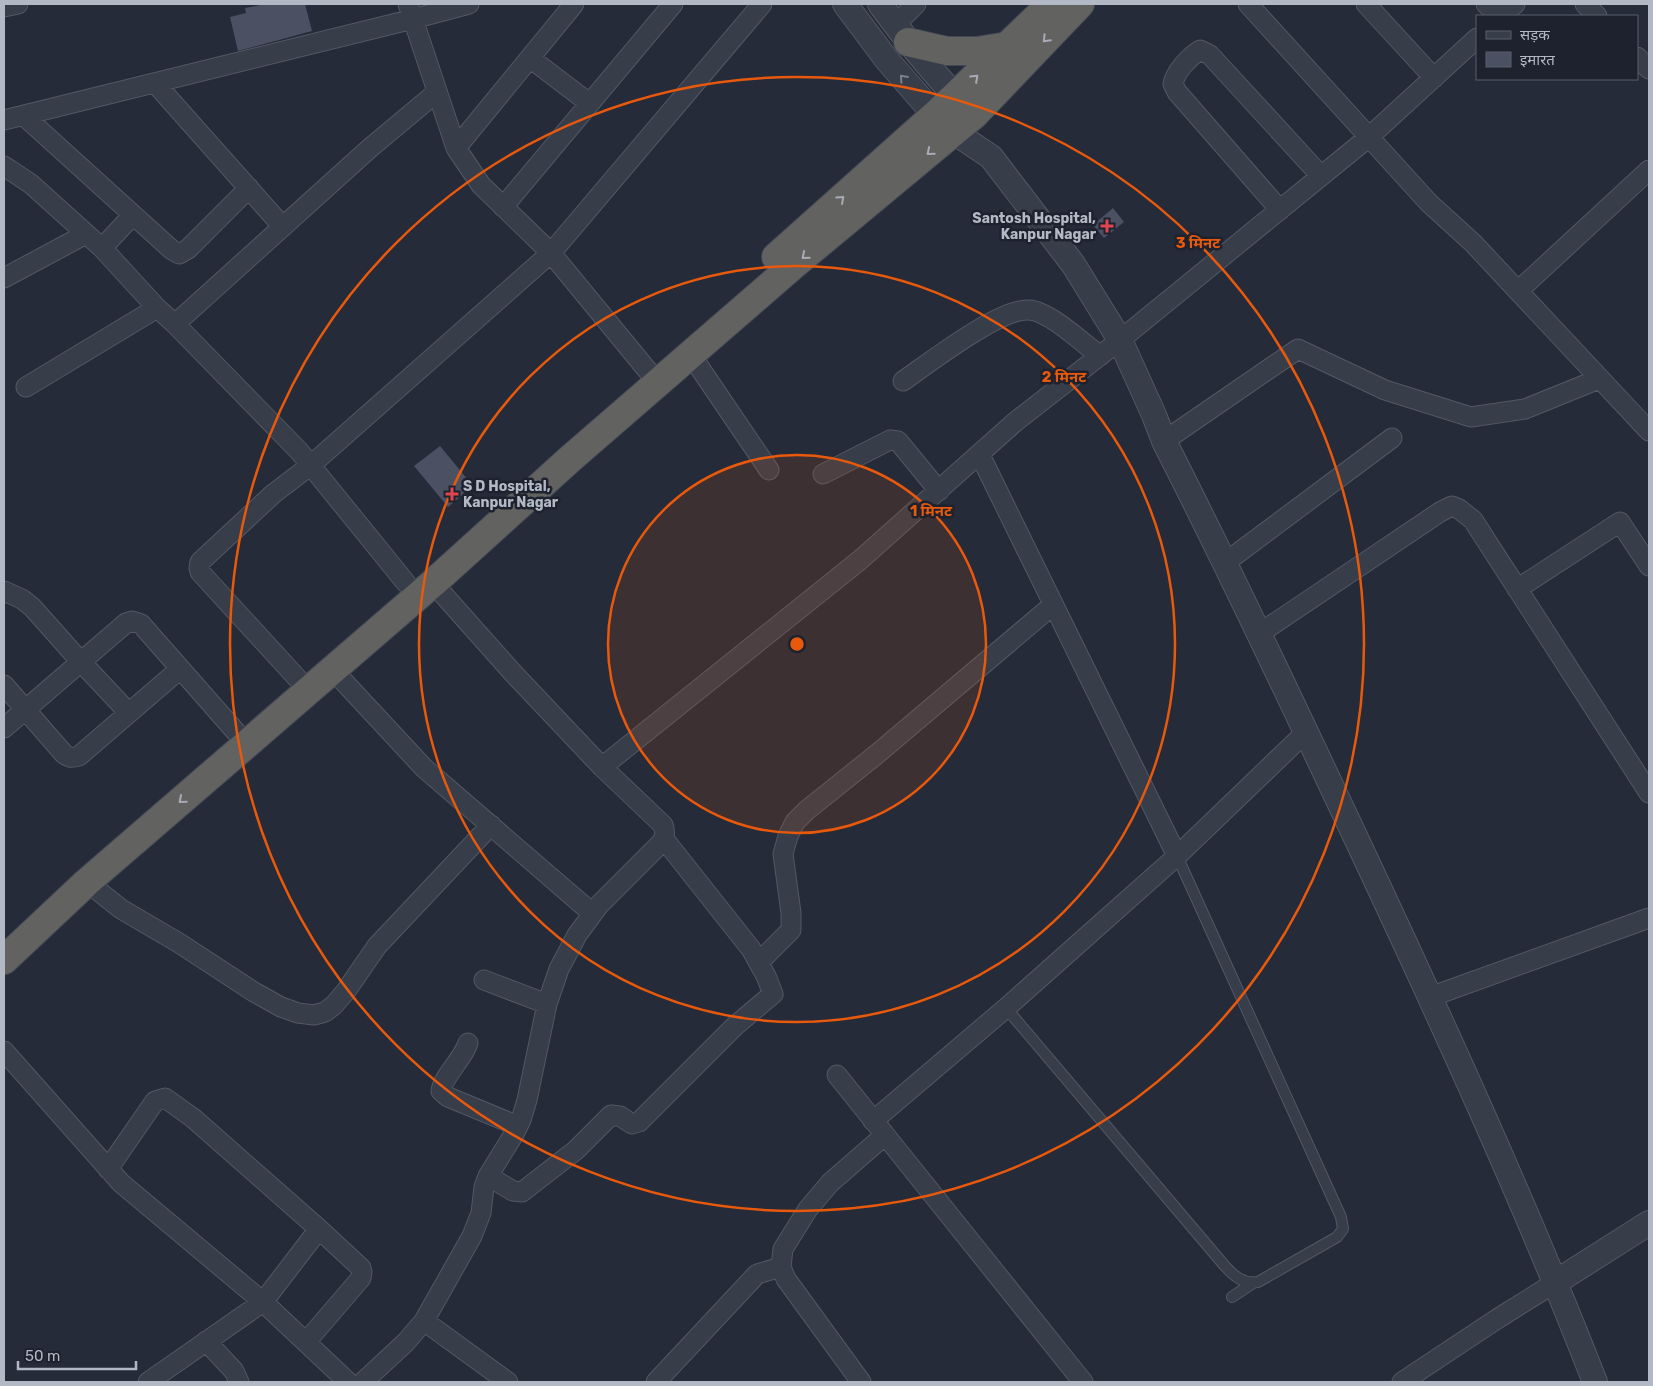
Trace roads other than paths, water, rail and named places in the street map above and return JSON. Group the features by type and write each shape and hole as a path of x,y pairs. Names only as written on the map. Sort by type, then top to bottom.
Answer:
{"highway":[{"path":"4,960 87,882 332,669 433,584 570,459 796,263 944,124 955,96 1051,4"},
{"path":"4,936 76,869 236,732 648,370 944,124 974,115 1080,4"},
{"path":"902,33 947,51 977,51 1008,46"}],"street":[{"path":"4,7 18,4"},
{"path":"4,120 155,83 411,12 469,4"},
{"path":"456,148 574,4"},
{"path":"503,207 673,4"},
{"path":"297,678 200,572 199,565 204,558 273,494 311,466 551,253 762,4"},
{"path":"845,4 887,60 944,124 991,157"},
{"path":"880,4 932,71 974,115 991,157 1073,264 1120,340 1164,441 1260,633 1430,997 1556,1282 1595,1382"},
{"path":"902,33 916,4"},
{"path":"1248,4 1430,203 1473,243 1649,431"},
{"path":"1366,4 1434,78"},
{"path":"1486,4 1499,15"},
{"path":"1501,15 1515,4"},
{"path":"1585,4 1597,15"},
{"path":"411,12 456,148 481,185 551,253 648,370"},
{"path":"602,767 860,560 1015,422 1120,340 1369,137 1476,39"},
{"path":"1280,210 1173,84 1174,78 1193,54 1200,50 1210,55 1321,176"},
{"path":"1638,57 1649,69"},
{"path":"530,58 589,104"},
{"path":"155,83 283,227"},
{"path":"175,324 370,148 437,92"},
{"path":"23,115 172,250 179,254 188,249 249,188"},
{"path":"4,166 32,184 102,248 157,308 299,451 406,583"},
{"path":"1518,291 1649,170"},
{"path":"102,248 133,215"},
{"path":"4,278 86,234"},
{"path":"26,387 157,308"},
{"path":"903,381 993,320 1012,313 1030,310 1052,319 1100,356"},
{"path":"1164,441 1298,349 1385,390 1471,417 1525,409 1599,378"},
{"path":"691,355 769,470"},
{"path":"1226,562 1392,438"},
{"path":"823,474 890,440 898,441 939,491"},
{"path":"980,455 1177,856"},
{"path":"1260,633 1440,512 1452,506 1459,508 1473,520 1649,793"},
{"path":"1517,589 1620,522 1643,543 1649,566"},
{"path":"363,1382 406,1342 424,1321 478,1224 484,1186 518,1126 527,1100 540,1030 547,1004 559,969 577,935 592,913 664,839 665,831 664,825 602,767 513,674 433,584"},
{"path":"4,591 22,599 32,607 80,662 129,713"},
{"path":"759,962 791,930 791,913 783,854 788,836 801,815 877,754 1053,605"},
{"path":"4,728 126,623 132,621 141,624 236,732"},
{"path":"4,685 64,754 74,758 79,756 180,669"},
{"path":"332,669 424,768 592,913"},
{"path":"861,1382 786,1279 781,1267 781,1258 786,1244 814,1201 879,1128 1006,1008 1177,856 1306,732"},
{"path":"87,882 121,909 179,943 254,992 298,1014 314,1015 325,1012 334,1006 377,946 491,825"},
{"path":"488,1176 516,1193 522,1192 576,1150 611,1116 620,1116 632,1124 639,1122 735,1026 772,994 759,962 751,949 664,839"},
{"path":"1430,997 1649,918"},
{"path":"484,980 547,1004"},
{"path":"468,1043 463,1055 444,1082 442,1091 448,1097 518,1126"},
{"path":"4,1051 108,1169 129,1190 262,1302 348,1382"},
{"path":"837,1075 1083,1382"},
{"path":"108,1169 154,1101 165,1098 193,1118 361,1268 362,1276 306,1342"},
{"path":"1402,1382 1497,1318 1649,1224"},
{"path":"148,1382 262,1302 319,1229"},
{"path":"656,1382 757,1274 781,1267"},
{"path":"424,1321 508,1382"},
{"path":"206,1341 234,1372 239,1382"}],"lane":[{"path":"1177,856 1343,1224 1343,1229 1336,1237 1258,1282 1253,1283 1232,1297"},
{"path":"1006,1008 1224,1264 1238,1279 1253,1283"}],"place":[{"name":"Santosh Hospital, Kanpur Nagar","path":"1107,226"},
{"name":"S D Hospital, Kanpur Nagar","path":"452,494"}]}
